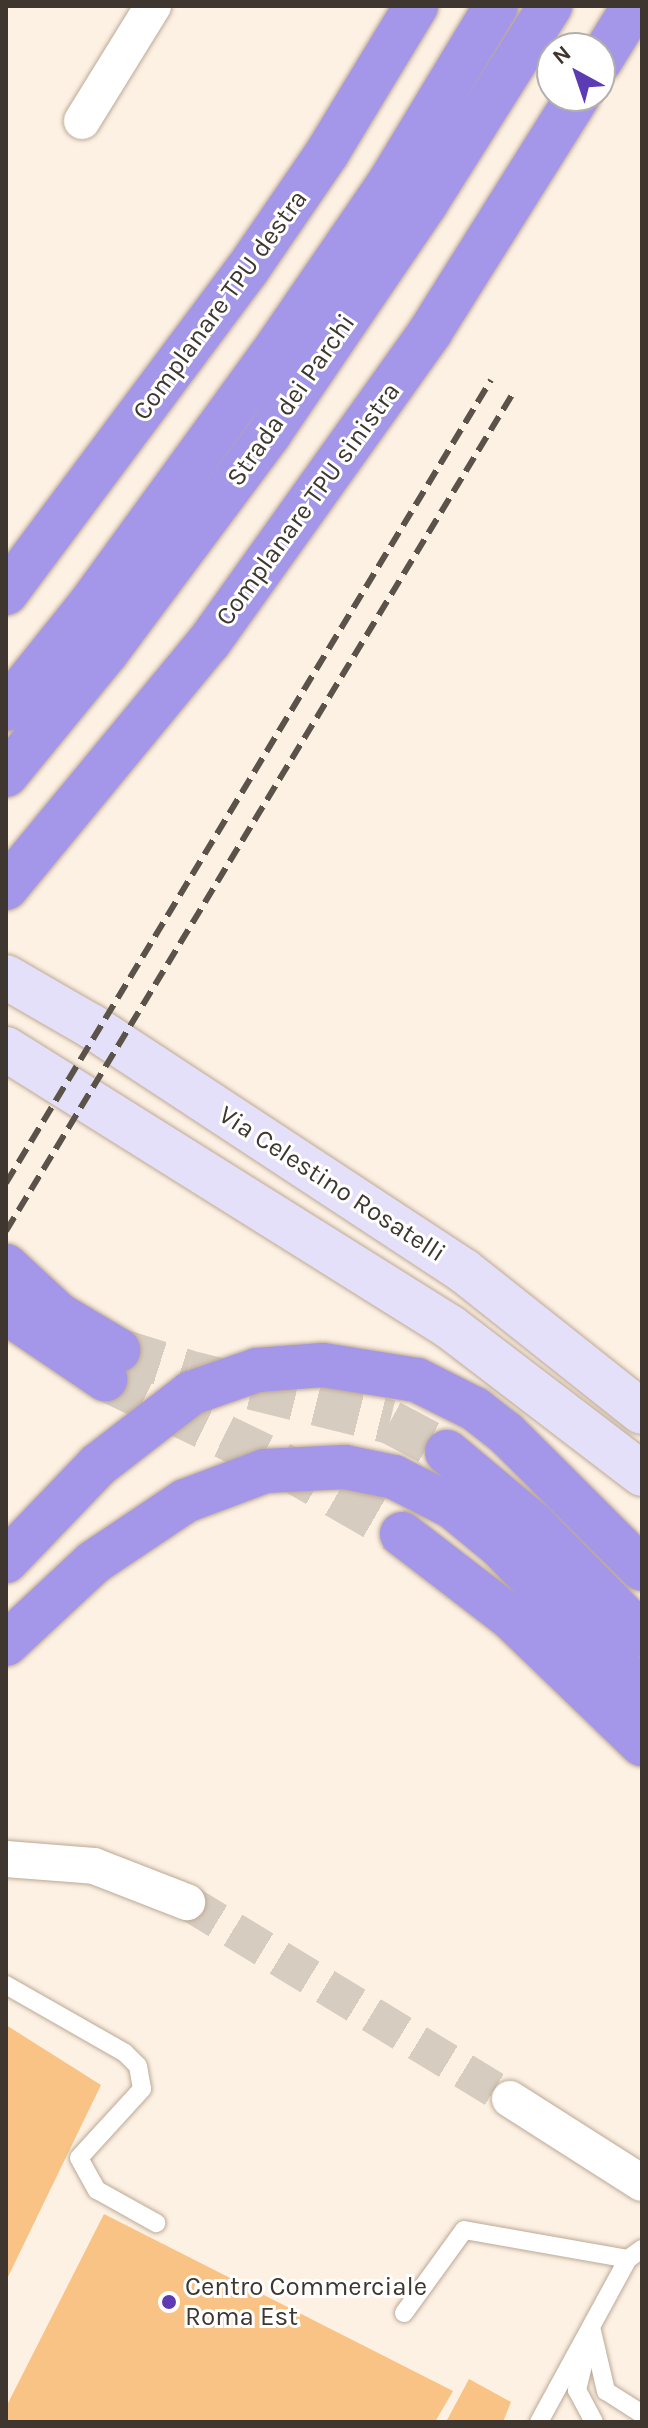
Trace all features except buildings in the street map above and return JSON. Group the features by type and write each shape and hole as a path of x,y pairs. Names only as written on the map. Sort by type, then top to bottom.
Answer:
{"highway":[{"name":"Complanare TPU destra","path":"6,593 169,379 327,153 416,6"},
{"name":"Strada dei Parchi","path":"6,775 106,653 269,434 409,191 496,6"},
{"name":"Strada dei Parchi","path":"6,709 205,447 409,191 550,6"},
{"path":"616,35 634,6"},
{"name":"Complanare TPU sinistra","path":"6,888 209,642 490,240 568,112"},
{"path":"6,1266 112,1364 6,1312"},
{"path":"6,1561 121,1444 191,1393 248,1372 323,1365 417,1380 464,1402 506,1433 642,1569"},
{"path":"447,1452 532,1523 642,1635"},
{"path":"6,1644 94,1562 185,1501 265,1471 345,1467 394,1477 453,1507 499,1545 642,1692"},
{"path":"402,1534 519,1625 642,1744"}],"street":[{"path":"82,121 153,6"},
{"name":"Via Celestino Rosatelli","path":"6,977 116,1042 464,1271 642,1412"},
{"path":"6,1049 450,1327 642,1474"},
{"path":"6,1859 94,1866 187,1902"},
{"path":"510,2099 642,2183"}],"lane":[{"path":"6,1985 125,2053 138,2066 142,2089 79,2158 97,2190 156,2223"},
{"path":"404,2313 464,2230 635,2254 592,2331 569,2360 539,2422"},
{"path":"592,2331 606,2391 642,2414"},
{"path":"592,2331 577,2390 594,2422"}],"tunnel":[{"path":"118,1350 188,1372 390,1422 447,1452"},
{"path":"105,1379 279,1463 402,1534"},
{"path":"187,1902 510,2099"}],"railway":[{"path":"6,1183 491,380"},
{"path":"6,1231 515,390"}],"place":[{"name":"Centro Commerciale Roma Est","path":"169,2302"}]}
